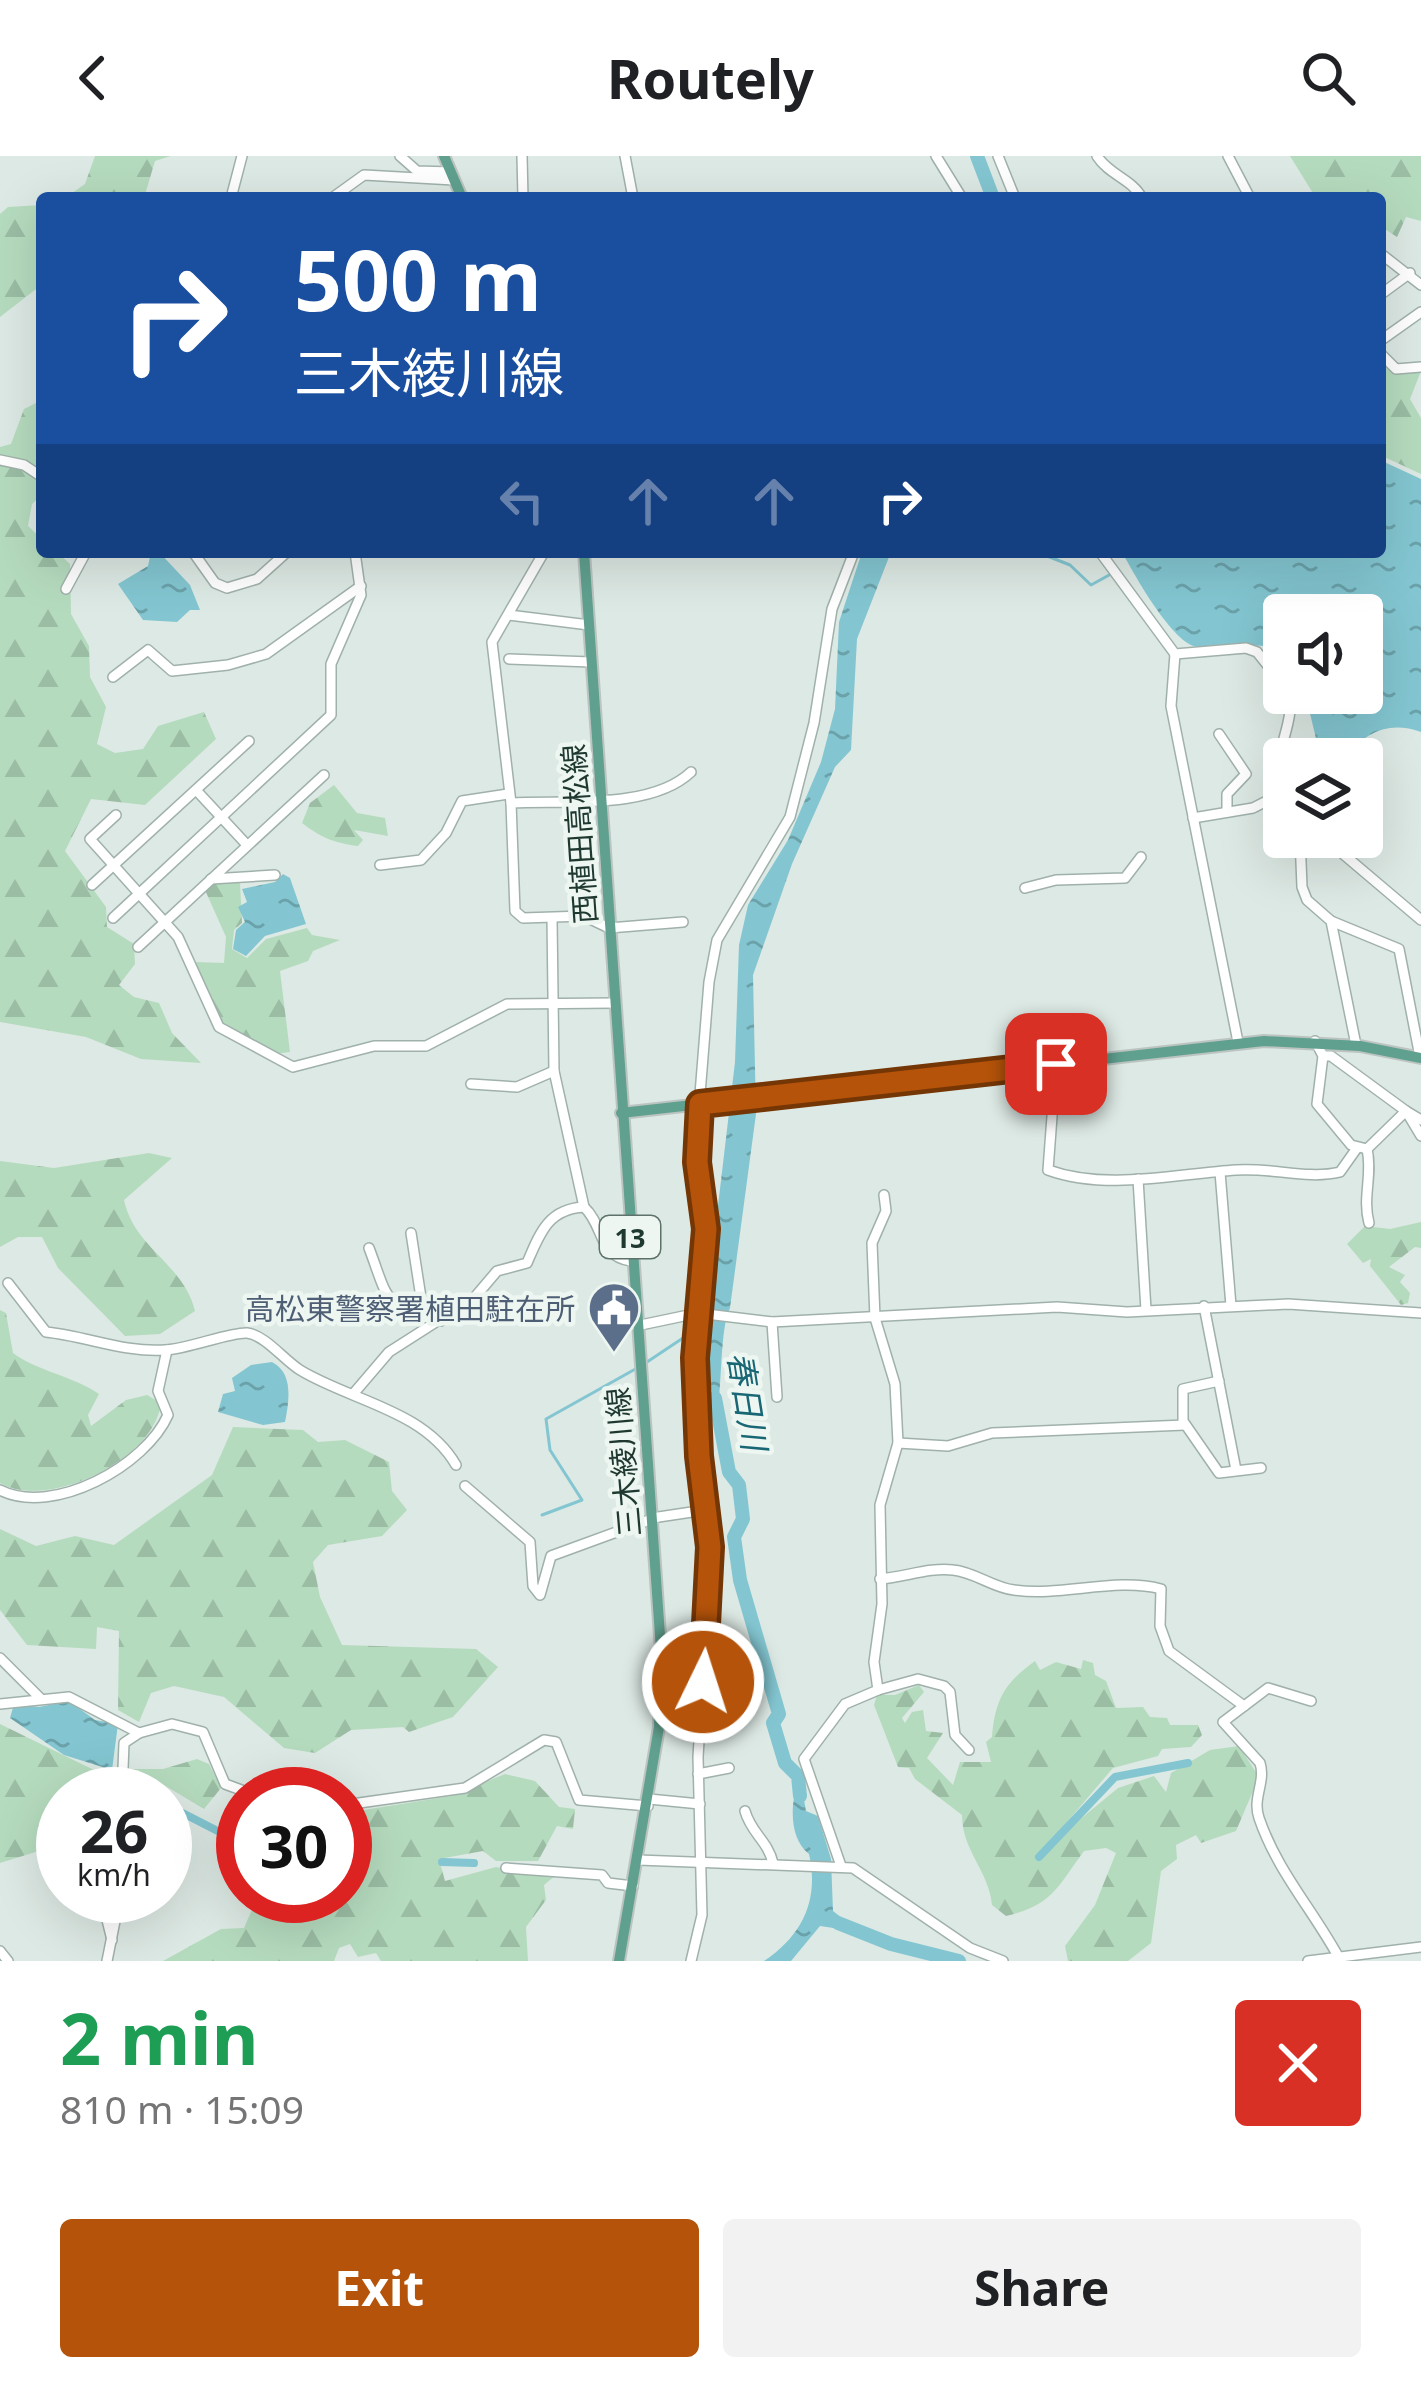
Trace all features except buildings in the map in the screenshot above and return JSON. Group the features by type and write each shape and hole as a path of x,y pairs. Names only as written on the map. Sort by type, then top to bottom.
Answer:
{"main road":[{"path":"444,156 460,192"},
{"name":"西植田高松線","path":"584,558 621,1113"},
{"path":"621,1113 1238,1042 1315,1041 1420,1058"},
{"name":"三木綾川線","path":"619,1961 649,1803 662,1691 621,1113"}],"street":[{"path":"233,192 242,156"},
{"path":"400,156 417,170 453,176"},
{"path":"522,156 523,192"},
{"path":"625,156 632,192"},
{"path":"936,156 958,192"},
{"path":"998,156 1013,192"},
{"path":"1097,156 1108,172 1138,192"},
{"path":"1228,156 1247,192"},
{"path":"338,192 351,179 364,175 453,176"},
{"path":"1386,257 1421,285"},
{"path":"1386,291 1411,273"},
{"path":"1386,337 1421,312"},
{"path":"1386,359 1396,369 1421,367"},
{"path":"0,460 36,473"},
{"path":"66,589 83,558"},
{"path":"197,558 215,583 227,589 257,579 280,558"},
{"path":"112,918 331,715 331,664 361,586 356,558"},
{"path":"541,558 493,643 515,911 523,918 584,916 609,928 683,922"},
{"path":"691,1961 702,1916 698,1774 710,1564 697,1405 706,1229 697,1162 715,950 790,817 814,723 832,609 852,558"},
{"path":"1106,558 1175,654 1171,706 1238,1042"},
{"path":"113,677 148,650 172,671 228,665 266,654 361,586"},
{"path":"509,615 589,625"},
{"path":"1175,654 1246,648 1263,660"},
{"path":"509,658 591,662"},
{"path":"1219,734 1246,774 1227,794 1227,812"},
{"path":"92,885 249,741"},
{"path":"380,865 421,860 446,832 462,801 600,799 676,787 692,772"},
{"path":"138,947 323,775"},
{"path":"196,790 247,845"},
{"path":"1193,818 1263,802"},
{"path":"116,815 90,839 178,937 219,1027 293,1067 374,1046 426,1046 507,1004 614,1003"},
{"path":"1025,888 1056,880 1126,878 1141,857"},
{"path":"1302,858 1307,900 1331,921 1399,949 1420,1058"},
{"path":"1348,858 1421,920"},
{"path":"211,879 274,875"},
{"path":"552,918 554,1071 584,1207 597,1223 604,1247 632,1261"},
{"path":"1331,921 1356,1046"},
{"path":"1315,1041 1323,1056 1317,1104 1362,1149 1372,1171 1365,1205 1369,1222"},
{"path":"1323,1056 1330,1056 1421,1120"},
{"path":"1056,1064 1048,1170 1066,1179 1290,1170 1319,1177 1340,1172 1406,1112"},
{"path":"471,1084 517,1087 554,1071"},
{"path":"1406,1112 1421,1136"},
{"path":"1220,1172 1231,1306"},
{"path":"1138,1179 1146,1310"},
{"path":"878,1690 874,1662 880,1504 898,1443 895,1384 875,1318 872,1243 886,1211 884,1195"},
{"path":"354,1393 389,1352 475,1297 497,1271 527,1263 544,1225 556,1213 584,1207"},
{"path":"411,1233 424,1317"},
{"path":"369,1248 386,1297 441,1321"},
{"path":"8,1283 46,1332 134,1351 167,1350 244,1333 259,1336 305,1374 354,1393 431,1435 456,1465"},
{"path":"1204,1306 1236,1470"},
{"path":"636,1326 700,1314 772,1322 1057,1307 1231,1306 1421,1313"},
{"path":"772,1322 777,1397"},
{"path":"0,1490 25,1496 60,1493 141,1454 168,1415 158,1391 167,1350"},
{"path":"1219,1382 1183,1389 1185,1425 1219,1473 1261,1468"},
{"path":"898,1443 948,1446 992,1433 1185,1425"},
{"path":"465,1486 530,1542 533,1586 540,1595 551,1556 652,1519 705,1510"},
{"path":"880,1579 944,1569 988,1579 1010,1590 1107,1589 1132,1583 1161,1589 1160,1626 1169,1651 1244,1706"},
{"path":"0,1658 41,1699"},
{"path":"838,1866 804,1759 845,1704 918,1679 944,1686 950,1692 955,1735 968,1750"},
{"path":"1311,1701 1268,1688 1222,1722 1263,1770 1257,1815 1280,1871 1309,1902 1340,1958"},
{"path":"0,1704 69,1697 139,1733"},
{"path":"123,1767 124,1743 139,1733 172,1724 203,1732 218,1767"},
{"path":"700,1734 728,1730"},
{"path":"372,1801 465,1788 544,1740 556,1742 564,1753 579,1800 700,1804"},
{"path":"698,1774 729,1768"},
{"path":"745,1811 752,1830 769,1845 773,1863"},
{"path":"638,1860 838,1866 866,1873 985,1958 1003,1961"},
{"path":"506,1868 602,1875 608,1883 633,1886"},
{"path":"108,1923 112,1940"},
{"path":"106,1961 115,1923"},
{"path":"1308,1961 1421,1947"},
{"path":"0,1951 8,1961"}],"green space":[{"path":"95,156 171,156 155,161 146,192 74,192 85,184"},
{"path":"1290,156 1421,156 1421,221 1406,217 1397,237 1386,230 1386,192 1312,192"},
{"path":"36,205 36,289 0,317 0,214 8,207"},
{"path":"1386,367 1392,373 1421,371 1410,399 1421,418 1421,474 1386,458"},
{"path":"36,403 36,500 28,526 36,533 36,558 64,558 70,564 71,614 89,646 90,677 106,707 97,744 115,753 143,749 158,726 204,712 216,739 145,805 91,799 65,851 106,907 107,927 134,944 135,964 119,985 134,997 159,1003 172,1033 201,1063 141,1059 86,1037 0,1022 0,447 11,444 24,409"},
{"path":"334,785 357,813 385,818 388,836 354,830 363,840 358,846 349,845 302,823 310,803"},
{"path":"215,882 240,883 242,923 234,930 232,949 247,958 266,939 307,928 312,935 340,940 313,951 308,961 280,971 290,1052 275,1054 216,1018 196,962 224,963 226,937 205,890"},
{"path":"149,1153 172,1158 124,1200 129,1217 181,1281 195,1311 160,1334 125,1336 58,1268 42,1237 18,1237 0,1247 0,1161 54,1168"},
{"path":"1421,1222 1421,1248 1415,1247 1389,1267 1405,1275 1400,1282 1410,1293 1408,1303 1401,1305 1370,1266 1371,1259 1363,1263 1347,1244 1365,1226 1390,1229"},
{"path":"0,1310 6,1313 13,1353 99,1394 88,1415 91,1426 126,1400 147,1395 161,1403 140,1443 96,1475 70,1485 20,1490 0,1483"},
{"path":"233,1427 303,1430 318,1442 345,1440 389,1462 392,1491 407,1510 382,1536 328,1545 313,1562 320,1597 342,1645 476,1649 498,1667 453,1717 409,1732 403,1727 351,1730 315,1753 284,1748 224,1697 174,1686 151,1693 139,1722 118,1710 119,1631 97,1627 96,1649 27,1645 0,1610 0,1529 36,1546 75,1536 114,1545 212,1475"},
{"path":"1083,1660 1093,1663 1095,1675 1106,1681 1116,1708 1143,1707 1150,1717 1167,1718 1170,1725 1198,1725 1202,1735 1191,1747 1162,1749 1158,1756 1113,1768 1044,1849 1118,1788 1154,1776 1166,1792 1171,1773 1210,1750 1239,1746 1259,1777 1236,1831 1201,1843 1196,1835 1176,1845 1177,1859 1161,1871 1151,1943 1128,1961 1068,1961 1065,1946 1095,1905 1116,1853 1106,1848 1084,1851 1044,1900 1006,1916 992,1905 966,1839 962,1815 915,1779 909,1768 898,1767 874,1705 877,1695 895,1695 919,1685 924,1692 902,1718 905,1723 912,1712 923,1710 926,1731 943,1733 927,1758 953,1785 960,1762 991,1762 986,1742 992,1737 999,1701 1016,1676 1035,1661 1040,1670 1056,1662 1081,1669"},
{"path":"0,1724 88,1767 36,1767 36,1852 0,1863"},
{"path":"197,1759 209,1764 216,1778 216,1794 204,1809 192,1802 192,1767 170,1767"},
{"path":"505,1774 535,1781 559,1807 575,1809 573,1829 557,1826 538,1861 496,1861 483,1851 439,1859 445,1881 496,1867 526,1873 546,1866 556,1875 544,1885 546,1900 526,1927 528,1961 381,1961 376,1953 358,1957 350,1944 339,1948 334,1961 163,1961 221,1929 244,1928 246,1923 372,1923 372,1809 451,1796"}],"water":[{"path":"1386,463 1421,479 1421,732 1388,728 1366,738 1316,738 1310,714 1383,714 1383,594 1263,594 1263,647 1198,647 1166,622 1126,558 1386,558"},
{"path":"150,558 165,558 190,585 200,610 190,610 177,622 143,620 118,584 148,566"},
{"path":"860,558 889,558 857,639 851,750 835,767 792,864 753,975 756,1114 724,1329 717,1415 706,1367 711,1319 706,1307 735,1062 739,945 748,905 788,840 821,762 835,709 839,622"},
{"path":"283,874 290,878 306,924 265,936 246,956 233,949 236,930 245,922 238,907 247,902 242,889 275,882"},
{"path":"272,1362 287,1381 285,1422 263,1425 218,1412 223,1394 235,1391 232,1378 251,1365"},
{"path":"69,1701 95,1720 118,1724 112,1767 64,1755 10,1718 14,1704 39,1707"},
{"path":"800,1777 806,1811 818,1816 831,1859 833,1911 860,1932 820,1926 791,1961 764,1961 789,1939 810,1900 809,1854 797,1838 793,1818"}],"waterway":[{"name":"春日川","path":"977,156 991,192"},
{"path":"1052,558 1070,565 1091,585 1111,574"},
{"path":"647,1362 686,1336 713,1328"},
{"path":"542,1515 582,1500 550,1450 546,1419 639,1367"},
{"name":"春日川","path":"715,1398 729,1472 739,1485 743,1519 734,1537 740,1580 779,1714 773,1723 785,1763 798,1776 800,1796"},
{"path":"1039,1857 1115,1777 1188,1763"},
{"path":"192,1818 216,1830"},
{"path":"442,1862 474,1863"},
{"path":"838,1923 891,1944 959,1961"}],"place":[{"name":"高松東警察署植田駐在所","path":"614,1354"}],"route":[{"path":"703,1682 710,1547 699,1456 695,1358 706,1229 697,1162 700,1104 1056,1064"}]}
